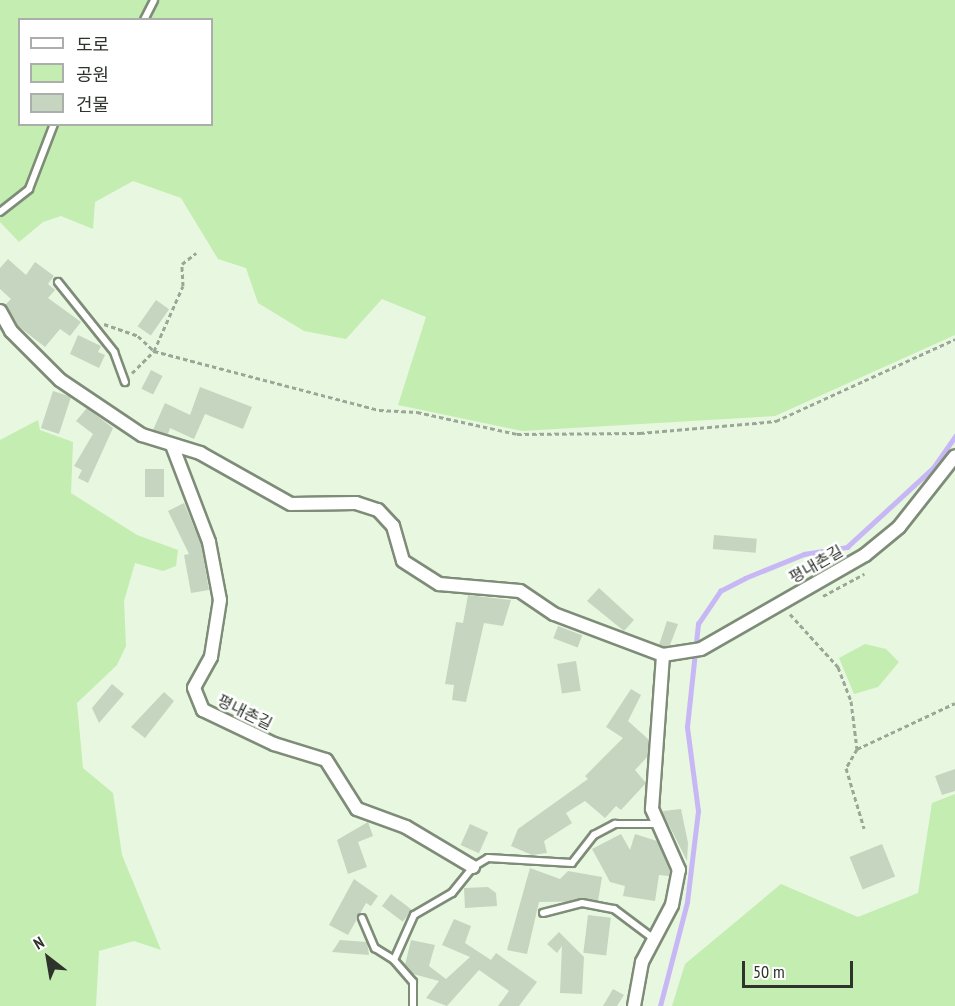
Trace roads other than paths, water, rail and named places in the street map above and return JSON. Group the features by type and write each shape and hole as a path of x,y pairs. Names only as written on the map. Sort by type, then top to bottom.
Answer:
{"street":[{"name":"평내촌길","path":"0,311 11,331 60,380 142,435 200,453 291,504 356,503 378,510 393,526 403,561 439,584 520,591 554,614 663,655 678,657 701,649 865,555 899,526 955,456"},
{"name":"평내촌길","path":"172,445 209,542 220,600 211,657 194,688 203,710 274,744 326,759 357,808 406,827 473,867"},
{"path":"634,1006 642,962 672,905 679,870 655,824 663,655"}],"lane":[{"path":"145,18 154,0"},
{"path":"0,212 29,189 53,126"},
{"path":"58,282 114,351 125,382"},
{"path":"394,960 414,915 452,893 473,867 488,858 572,863 594,835 615,824 655,824"},
{"path":"543,913 582,903 614,909 654,939"},
{"path":"362,918 375,948 394,960 413,982 413,1006"}],"waterway":[{"path":"660,1006 687,902 698,811 687,727 698,624 720,591 745,578 804,554 847,547 933,468 955,436"}]}
